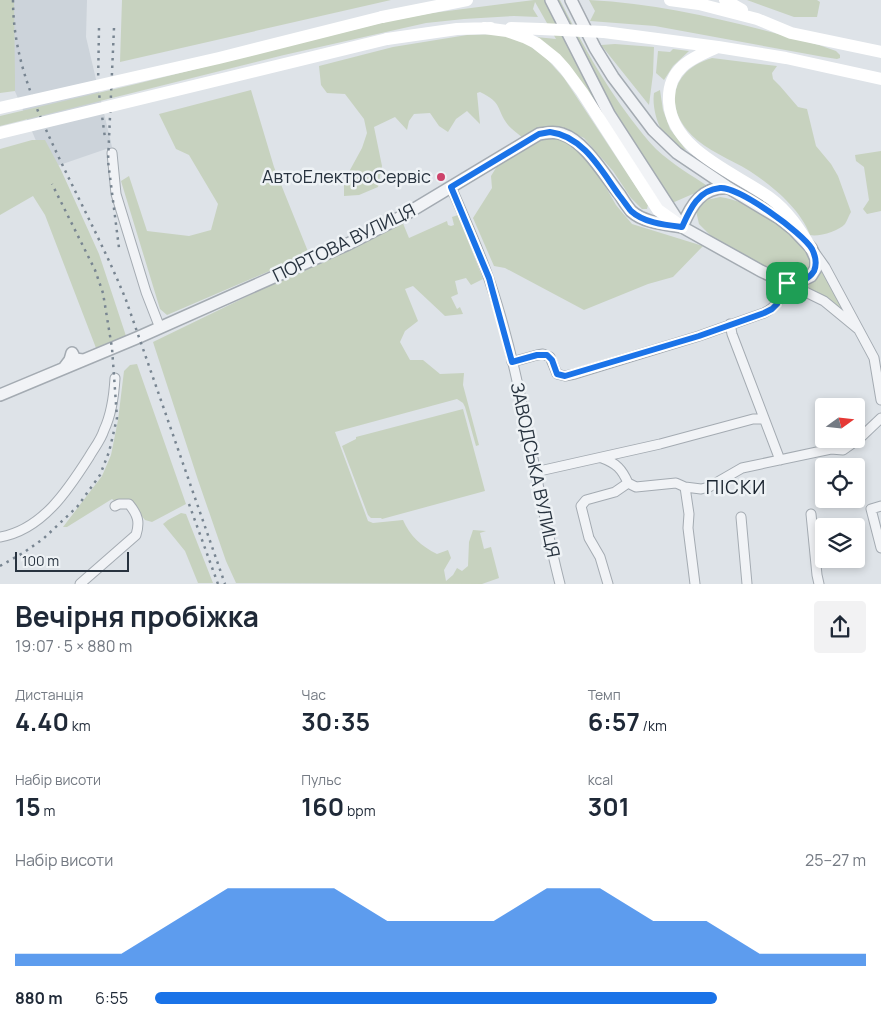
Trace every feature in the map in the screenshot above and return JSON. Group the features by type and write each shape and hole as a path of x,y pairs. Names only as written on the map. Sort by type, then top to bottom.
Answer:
{"main road":[{"path":"0,108 219,58 451,0"},
{"path":"430,6 467,0"},
{"path":"670,0 699,4 757,18"},
{"path":"724,0 757,18 791,33 881,52"},
{"path":"484,28 507,31 524,37 536,43 556,59 582,92 658,210 682,227"},
{"path":"0,133 387,39 433,32 484,28 604,32 786,58 881,79"},
{"path":"718,47 690,60 676,73 669,87 671,114 679,130 701,153 771,198 782,208 800,229 811,248"}],"street":[{"path":"551,0 609,114 682,227 761,272 824,301 858,329"},
{"path":"571,0 595,48 613,77 653,130 677,153 729,188 779,218 793,229 811,248 825,267 874,358 881,400"},
{"name":"ПОРТОВА ВУЛИЦЯ","path":"0,395 160,328 348,244 401,217 539,134 561,133 580,145 631,211 645,220 682,227"},
{"path":"112,153 116,194 146,292 160,328"},
{"name":"ЗАВОДСЬКА ВУЛИЦЯ","path":"451,187 489,278 512,362 547,534 560,584"},
{"path":"682,227 689,210 696,200 714,189 729,188"},
{"path":"787,283 797,283 811,276 816,268 816,259 811,248"},
{"path":"512,362 537,355 547,355 552,360 557,374 565,376 699,336 772,309 783,295 787,283"},
{"path":"730,324 732,334 780,460"},
{"path":"0,537 28,527 50,510 72,484 104,431 113,403 115,378"},
{"path":"602,458 618,466 628,483 636,487 676,483 695,489 709,487 742,468 830,449 843,450 881,418"},
{"path":"535,472 660,444 753,419 764,419"},
{"path":"608,584 600,557 589,538 581,506 586,500 615,492 628,483"},
{"path":"685,487 695,584"},
{"path":"80,584 136,535 139,525 136,514 129,504 115,506"},
{"path":"881,506 871,509 881,548"},
{"path":"811,514 819,584"},
{"path":"741,517 747,584"}],"shaded area":[{"path":"0,0 87,0 86,37 112,147 48,169 0,56"}],"green space":[{"path":"0,0 14,0 15,91 0,93"},
{"path":"122,0 391,0 120,62"},
{"path":"547,0 582,75 609,121 536,37 556,39 535,2 533,9 538,17 514,16 426,23 284,55 0,126 0,116 389,21 432,13"},
{"path":"554,0 560,0 602,76 646,138 668,160 709,187 672,203 620,123"},
{"path":"589,0 677,10 705,16 819,45 836,51 840,58 824,57 655,26 590,21 595,11"},
{"path":"747,0 817,0 820,2 817,17 794,17"},
{"path":"503,34 527,44 546,58 564,78 648,205 647,209 642,209 631,198 613,171 584,138 566,130 553,127 524,139 511,129 496,103 480,92 477,93 480,124 467,111 456,119 448,132 439,126 430,113 414,114 409,121 407,130 395,117 374,127 382,166 378,187 359,195 344,196 344,181 362,148 367,133 364,119 345,94 327,93 321,85 319,66 393,47 467,35"},
{"path":"615,44 654,47 649,105 601,45"},
{"path":"673,49 689,51 673,66 664,80 656,73 658,51 670,52"},
{"path":"712,58 777,66 772,73 773,79 798,107 807,109 816,146 838,176 851,212 842,227 823,234 810,235 795,209 772,188 750,171 704,145 686,129 675,105 675,93 679,82 686,72 697,64"},
{"path":"251,90 274,167 309,254 167,315 160,309 121,181 129,176 147,231 189,236 211,230 218,204 189,155 176,149 159,114"},
{"path":"660,90 663,110 670,129 686,150 678,148 671,143 660,128 654,110 654,93"},
{"path":"542,137 562,138 577,146 592,163 616,205 632,224 703,246 673,277 648,284 584,310 505,268 494,266 473,218 492,188 491,176 499,163 519,154 528,144"},
{"path":"32,140 45,140 61,170 99,254 126,336 96,348 45,215 33,196 0,215 0,149"},
{"path":"881,151 881,211 867,214 863,209 869,200 864,167 856,161 855,155"},
{"path":"720,197 734,200 759,211 793,236 811,257 809,270 803,276 794,279 761,265 712,237 699,224 696,211 702,201"},
{"path":"458,215 483,279 471,285 466,278 455,281 458,294 451,297 457,309 460,307 463,314 445,316 413,286 405,289 418,321 405,331 400,342 410,360 423,360 440,374 464,373 463,385 479,445 476,446 465,407 457,399 335,432 368,521 373,523 403,520 413,536 426,548 437,554 448,550 451,558 444,570 446,581 457,568 462,571 468,566 469,542 473,530 486,531 480,533 484,549 491,547 499,578 482,584 236,583 226,561 198,480 153,342 402,221 409,238 447,221 448,225 454,225 452,217"},
{"path":"821,268 845,311 843,312 805,288 816,279"},
{"path":"137,364 186,504 152,522 145,520 129,501 116,502 112,499 67,527 63,527 102,476 111,455 118,420 124,371 130,365"},
{"path":"463,409 485,491 382,519 371,518 368,515 342,446 356,439 356,437"},
{"path":"181,513 186,514 213,583 198,583 185,551 163,524"}],"railway":[{"path":"13,0 17,43 28,84 52,142 119,282 225,584"},
{"path":"99,28 98,86 105,138"},
{"path":"114,28 108,161 119,248"},
{"path":"0,566 43,539 77,507 100,475 109,452 117,418 112,348 103,293 95,270 52,184"},
{"path":"189,504 218,584"}],"place":[{"name":"АвтоЕлектроСервіс","path":"441,177"}],"district":[{"name":"ПІСКИ","path":"736,487"}],"route":[{"path":"561,133 580,145 631,211 645,220 682,227 689,210 696,200 714,189 721,188 729,188 779,218 802,238 811,248 816,259 816,268 811,276 804,281 787,283 783,295 777,304 764,313 699,336 575,374 565,376 557,374 550,357 543,354 512,362 489,278 451,187 539,134 561,133"}]}
